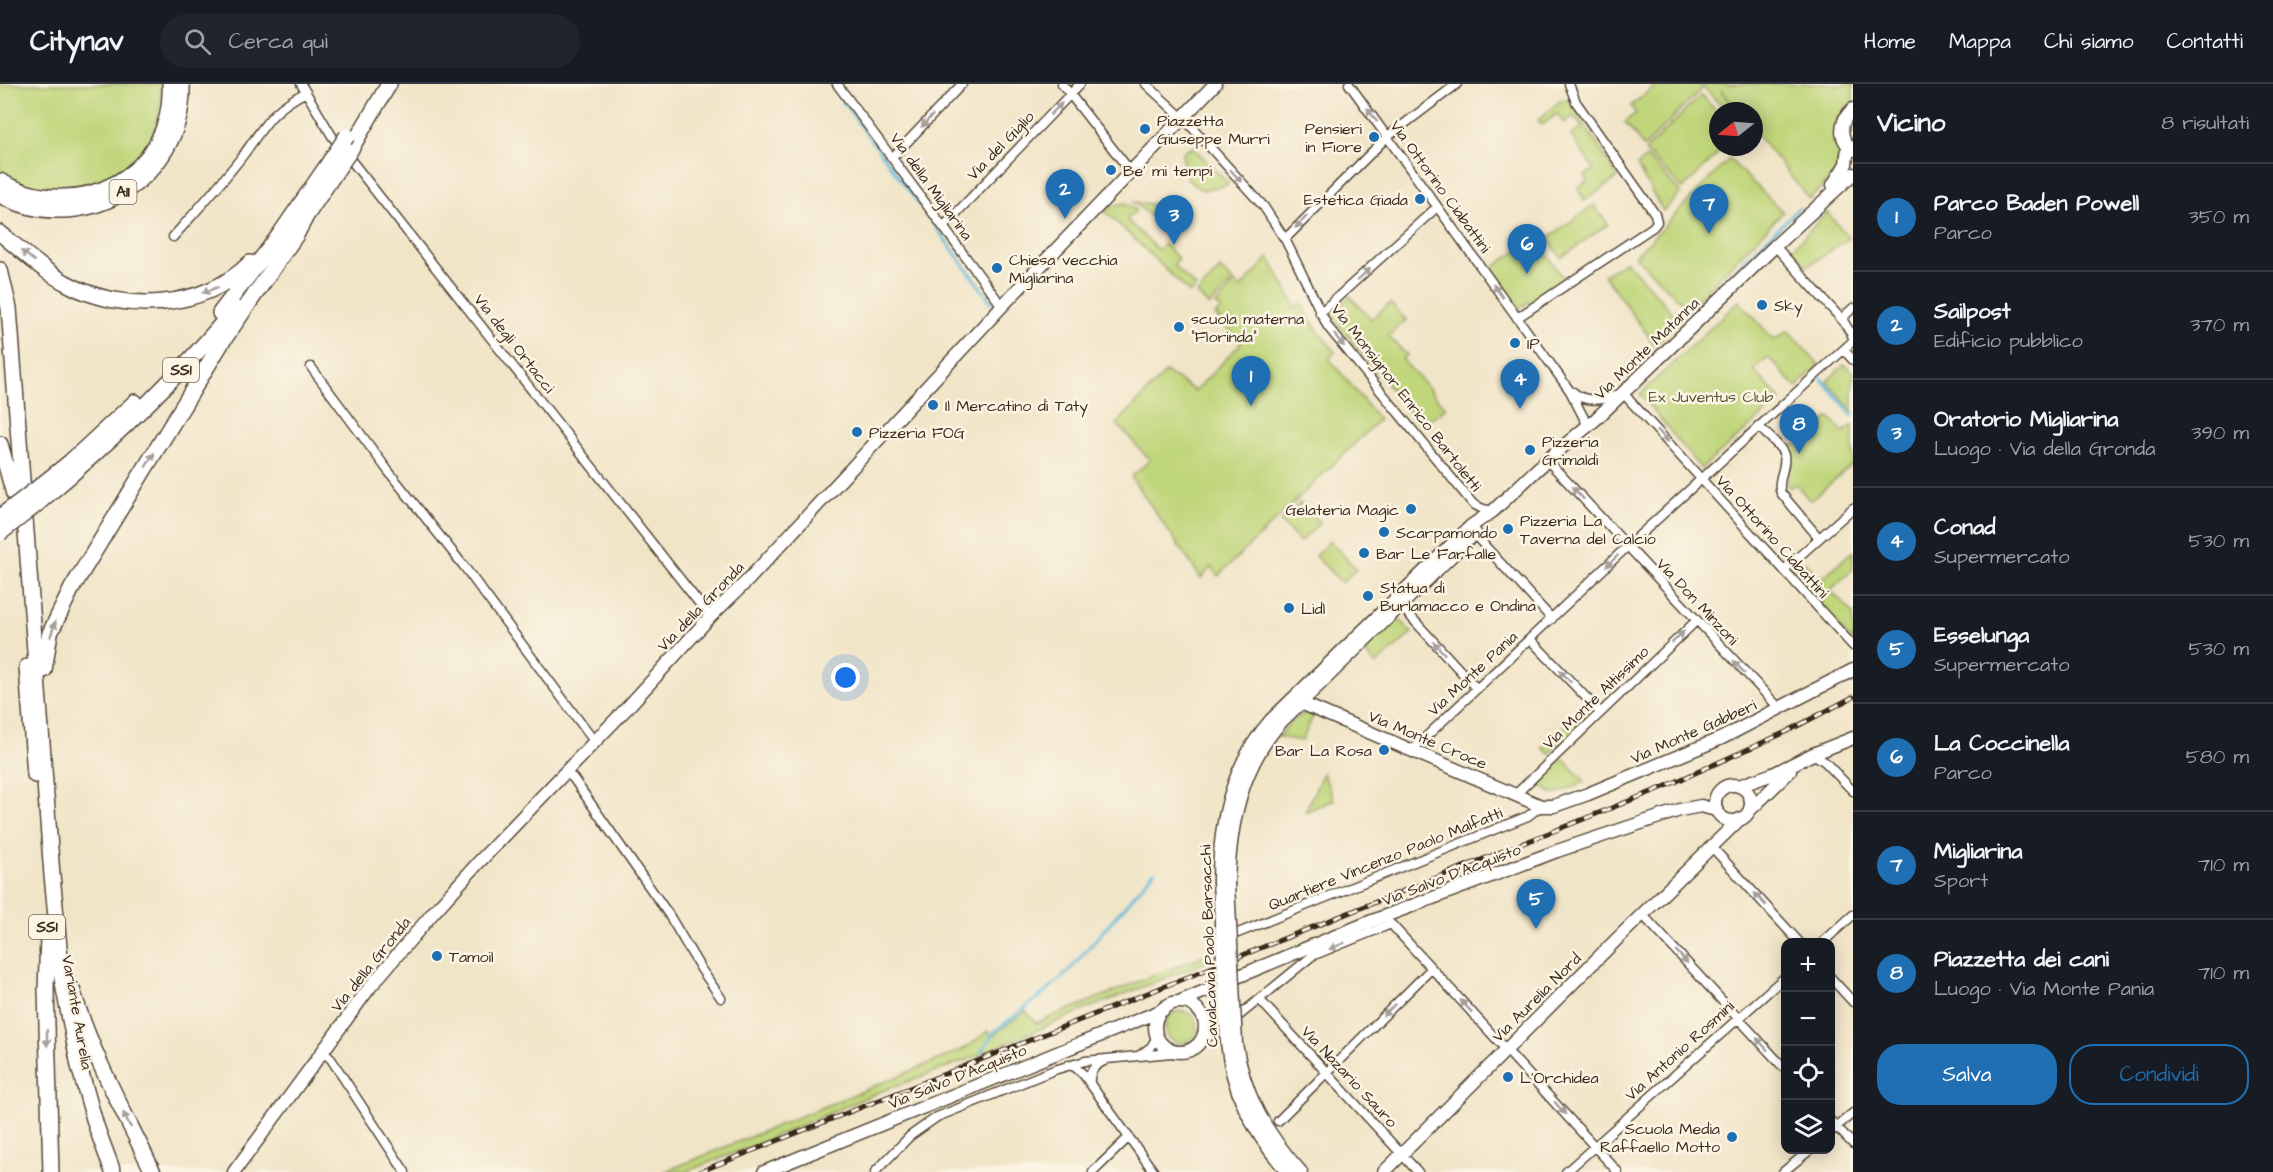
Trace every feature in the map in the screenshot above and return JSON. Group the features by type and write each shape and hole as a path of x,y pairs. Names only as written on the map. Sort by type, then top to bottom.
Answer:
{"highway":[{"path":"0,181 25,193 60,199 90,194 117,182 141,163 157,140 168,111 170,84"},
{"name":"A11","path":"0,195 26,206 57,211 80,209 120,195 148,173 166,149 179,118 182,84"},
{"name":"SS1","path":"0,517 35,497 102,447 178,373 232,312 334,166 347,136 379,84"},
{"name":"SS1","path":"334,166 349,152 389,84"},
{"path":"0,233 52,275 81,290 110,299 160,302 210,291 228,282 301,214"},
{"path":"42,728 46,654 50,633 60,611 222,342 296,235 301,214"},
{"path":"0,270 9,308 42,728"},
{"path":"0,300 14,494"},
{"name":"SS1","path":"0,444 14,494"},
{"name":"Variante Aurelia","path":"14,494 52,932 74,1048 87,1097 113,1172"},
{"path":"0,533 35,497"},
{"name":"Variante Aurelia","path":"42,728 57,1008 65,1052 85,1125 102,1172"},
{"path":"51,1172 46,989 52,932"},
{"path":"52,932 91,1047 153,1172"}],"street":[{"name":"Via della Migliarina","path":"837,84 1002,306"},
{"path":"892,158 962,84"},
{"path":"1062,84 1131,172"},
{"name":"Via del Giglio","path":"943,227 1080,84"},
{"name":"Via Monsignor Enrico Bartoletti","path":"1146,84 1182,117 1264,207 1285,239 1328,327 1473,504 1493,511"},
{"name":"Via della Gronda","path":"234,1172 370,987 433,913 710,617 748,580 1002,306 1215,84"},
{"name":"Via Ottorino Ciabattini","path":"1349,84 1570,391 1588,426"},
{"path":"1285,239 1387,136 1457,84"},
{"path":"1517,318 1653,227 1657,222 1655,214 1576,102 1569,84"},
{"path":"173,237 244,154 255,136 276,111 303,88"},
{"name":"Via degli Ortacci","path":"303,88 332,136 710,617"},
{"path":"1851,148 1842,136 1842,127 1846,117 1853,110"},
{"name":"Via Monte Matanna","path":"1819,206 1845,167 1851,148"},
{"name":"Via Monte Matanna","path":"1301,697 1472,530 1489,519 1493,511 1547,460 1588,426 1853,174"},
{"path":"1320,313 1437,207"},
{"path":"1775,246 1841,319 1853,339"},
{"path":"1841,319 1853,308"},
{"name":"Via Monte Pania","path":"1412,750 1627,547 1844,350 1853,339"},
{"path":"1844,350 1853,360"},
{"path":"311,367 594,741"},
{"path":"1570,391 1589,400 1603,399 1623,393"},
{"name":"Via Ottorino Ciabattini","path":"1623,393 1853,646"},
{"path":"1758,426 1783,454 1784,463 1779,484 1781,494 1820,538"},
{"name":"Via Don Minzoni","path":"1547,460 1780,709"},
{"path":"1473,504 1472,530 1552,619"},
{"path":"1785,569 1853,508"},
{"name":"Via Monte Matanna","path":"1301,697 1401,606 1472,530"},
{"path":"1401,606 1477,689"},
{"name":"Via Monte Altissimo","path":"1515,795 1696,621"},
{"path":"1530,639 1600,712"},
{"name":"Via Monte Gabberi","path":"1541,806 1554,806 1606,787 1714,742 1853,670"},
{"name":"Via Monte Croce","path":"1301,697 1412,750 1541,806"},
{"name":"Cavalcavia Paolo Barsacchi","path":"1288,1172 1264,1144 1246,1113 1236,1087 1224,882 1232,831 1246,778 1271,735 1301,697"},
{"path":"1738,786 1773,774 1808,756 1853,738"},
{"path":"1808,756 1826,762 1853,791"},
{"name":"Via Aurelia Nord","path":"1384,1172 1642,914 1808,756"},
{"path":"565,772 573,778 669,915 721,998"},
{"path":"1727,785 1738,786 1747,791 1751,800 1744,816 1731,820 1719,813 1715,800 1719,792 1727,785"},
{"name":"Via Salvo D'Acquisto","path":"1237,977 1372,921 1520,864 1680,810 1719,792"},
{"name":"Quartiere Vincenzo Paolo Malfatti","path":"1238,933 1528,816 1541,806"},
{"name":"Via Salvo D'Acquisto","path":"1680,810 1701,806 1719,813"},
{"name":"Via Aurelia Nord","path":"1712,846 1719,827 1719,813"},
{"path":"1712,846 1795,938"},
{"path":"1642,914 1781,1065"},
{"path":"1827,938 1853,915"},
{"path":"1240,1015 1312,956 1390,924 1618,1172"},
{"path":"1278,1121 1431,969"},
{"name":"Via Antonio Rosmini","path":"1566,1172 1781,979"},
{"path":"1835,982 1853,1002"},
{"name":"Via Salvo D'Acquisto","path":"764,1172 1163,1010 1216,986 1205,999 1201,1016 1204,1031 1200,1041"},
{"name":"Via Nazario Sauro","path":"1259,999 1418,1172"},
{"path":"875,1172 910,1136 937,1117 1085,1060 1107,1060 1182,1052 1193,1048 1219,1026 1201,1016 1190,1005 1178,1003"},
{"path":"1139,1055 1151,1047 1159,1015 1163,1010"},
{"path":"1127,1024 1141,1022 1156,1032 1167,1048 1182,1052"},
{"name":"Cavalcavia Paolo Barsacchi","path":"1232,1043 1256,1110 1275,1142 1300,1172"},
{"path":"322,1051 331,1059 405,1172"},
{"path":"1090,1084 1093,1069 1107,1060"},
{"path":"1068,1065 1079,1069 1154,1172"},
{"path":"1835,1124 1853,1113"},
{"path":"1835,1129 1853,1144"},
{"path":"1093,1172 1129,1137"},
{"path":"1783,1172 1804,1154"}],"green space":[{"path":"0,84 160,84 161,97 157,124 147,148 135,164 88,190 36,190 0,175"},
{"path":"1657,84 1853,84 1853,102 1842,111 1836,122 1835,134 1841,148 1838,164 1827,183 1809,199 1763,142 1763,102 1731,102 1721,90 1729,102 1718,102 1703,87 1644,147 1625,122 1636,113 1631,106"},
{"path":"1701,95 1709,103 1709,156 1715,156 1683,189 1645,151"},
{"path":"1561,100 1569,100 1618,177 1585,201 1577,188 1588,181 1585,176 1594,169 1571,136 1582,127 1573,116 1564,123 1557,114 1542,125 1538,120"},
{"path":"1193,147 1228,185 1203,190 1188,180 1184,170 1183,152"},
{"path":"1647,157 1681,193 1663,211 1637,166"},
{"path":"1729,159 1783,212 1688,309 1635,256"},
{"path":"1134,202 1159,205 1176,211 1165,224 1159,219 1156,221"},
{"path":"1126,203 1136,210 1127,220 1158,250 1164,244 1179,259 1173,265 1196,287 1190,293 1104,210"},
{"path":"1594,205 1608,224 1561,258 1548,238"},
{"path":"1827,212 1849,238 1808,266 1791,250"},
{"path":"1535,238 1564,279 1519,309 1491,269"},
{"path":"1269,257 1296,308 1301,303 1314,326 1335,352 1329,358 1379,420 1218,576 1211,567 1201,578 1131,477 1150,460 1117,424 1166,372 1195,391 1241,343 1215,315 1221,309 1216,304 1235,283 1241,288"},
{"path":"1626,261 1680,321 1655,345 1604,275"},
{"path":"1220,269 1233,281 1209,306 1197,294"},
{"path":"1350,296 1371,319 1390,303 1406,320 1388,336 1407,355 1402,359 1446,408 1421,426 1332,317 1332,312"},
{"name":"Ex Juventus Club","path":"1739,301 1774,340 1788,331 1819,365 1796,387 1768,357 1754,370 1781,400 1701,469 1640,394"},
{"path":"1845,364 1853,372 1853,412 1827,381"},
{"path":"1829,417 1843,432 1853,425 1853,464 1810,501 1796,484 1790,488 1787,484 1790,447 1806,440"},
{"path":"1300,503 1320,523 1300,542 1280,521"},
{"path":"1330,541 1356,569 1342,583 1315,556"},
{"path":"1853,551 1853,569 1823,597 1814,598 1792,574 1805,562 1821,579"},
{"path":"1832,592 1853,613 1853,642 1818,604"},
{"path":"1397,617 1412,633 1376,665 1362,650"},
{"path":"1584,707 1592,714 1549,754 1542,747"},
{"path":"1307,712 1314,714 1302,741 1278,737 1292,721"},
{"path":"1563,759 1585,782 1554,795 1537,782"},
{"path":"1323,773 1334,800 1305,812"},
{"path":"1214,951 1214,959 1079,1012 975,1057 879,1092 685,1172 664,1172 945,1057 967,1047 988,1031 992,1036 1026,1011 1036,1023"},
{"path":"1181,1011 1192,1016 1197,1027 1192,1038 1181,1043 1170,1038 1165,1027 1170,1016"}],"waterway":[{"path":"830,84 992,303"},
{"path":"1691,313 1799,208"},
{"path":"1821,378 1853,416"},
{"path":"981,1052 994,1032 1068,972 1154,872"}],"railway":[{"path":"699,1172 1664,787 1786,732 1853,697"}],"place":[{"name":"Piazzetta Giuseppe Murri","path":"1145,129"},
{"name":"Pensieri in Fiore","path":"1374,137"},
{"name":"Be' mi tempi","path":"1111,170"},
{"name":"Estetica Giada","path":"1420,199"},
{"name":"Sailpost","path":"1065,219"},
{"name":"Migliarina","path":"1709,234"},
{"name":"Oratorio Migliarina","path":"1174,245"},
{"name":"Chiesa vecchia Migliarina","path":"997,268"},
{"name":"La Coccinella","path":"1527,274"},
{"name":"Sky","path":"1762,305"},
{"name":"scuola materna \"Florinda\"","path":"1179,327"},
{"name":"IP","path":"1515,343"},
{"name":"Il Mercatino di Taty","path":"933,405"},
{"name":"Parco Baden Powell","path":"1251,406"},
{"name":"Conad","path":"1520,409"},
{"name":"Pizzeria FOG","path":"857,432"},
{"name":"Pizzeria Grimaldi","path":"1530,450"},
{"name":"Piazzetta dei cani","path":"1799,454"},
{"name":"Gelateria Magic","path":"1411,509"},
{"name":"Pizzeria La Taverna del Calcio","path":"1508,529"},
{"name":"Scarpamondo","path":"1384,532"},
{"name":"Bar Le Farfalle","path":"1364,553"},
{"name":"Statua di Burlamacco e Ondina","path":"1368,596"},
{"name":"Lidl","path":"1289,608"},
{"name":"Bar La Rosa","path":"1384,750"},
{"name":"Esselunga","path":"1536,929"},
{"name":"Tamoil","path":"437,956"},
{"name":"L'Orchidea","path":"1508,1077"},
{"name":"Scuola Media Raffaello Motto","path":"1732,1137"}]}
